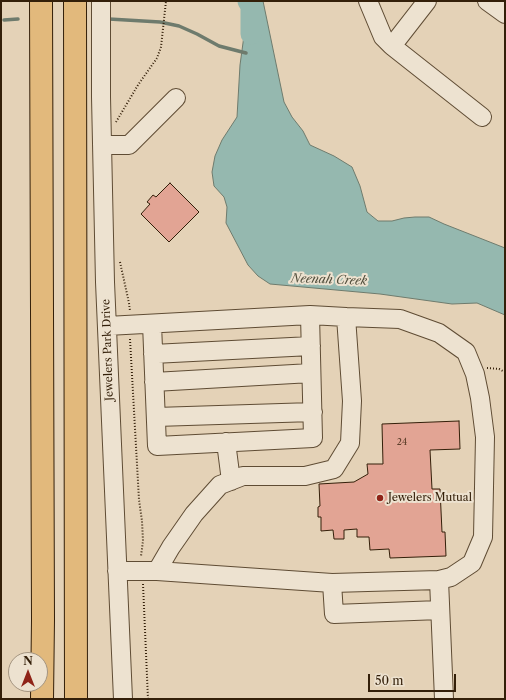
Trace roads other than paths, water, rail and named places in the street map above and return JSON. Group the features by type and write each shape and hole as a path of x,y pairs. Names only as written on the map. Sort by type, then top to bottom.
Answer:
{"highway":[{"path":"41,1 42,699"},
{"path":"75,1 76,699"},
{"path":"75,665 89,690 89,699"}],"street":[{"name":"Jewelers Park Drive","path":"101,1 108,145 105,282 123,699"},
{"path":"368,1 383,37 392,46 482,117"},
{"path":"392,46 426,1"},
{"path":"487,1 505,14"},
{"path":"108,145 129,145 176,98"},
{"path":"152,324 157,446 313,438 310,315"},
{"path":"107,326 310,315 400,320 440,333 466,352 475,374 485,437 483,538 472,563 451,577 439,580 332,583 150,571 117,571"},
{"path":"150,571 171,547 194,514 220,485 243,476 305,476 334,469 350,443 352,401 346,317"},
{"path":"153,354 311,346"},
{"path":"154,382 311,373"},
{"path":"156,417 313,412"},
{"path":"226,442 231,481"},
{"path":"439,580 444,699"},
{"path":"332,583 334,614 440,610"}],"water":[{"path":"263,1 284,102 292,117 303,131 310,145 334,156 352,167 360,186 367,212 378,221 429,217 505,248 505,315 477,303 452,304 380,294 270,284 258,276 248,265 226,223 227,207 224,197 214,186 212,172 215,156 222,140 237,117 240,65 248,6"}],"waterway":[{"name":"Neenah Creek","path":"248,1 251,6 251,34"},
{"path":"4,20 18,19"},
{"path":"109,19 160,22 179,26 219,46 246,53"}],"place":[{"name":"Jewelers Mutual","path":"380,498"}]}
